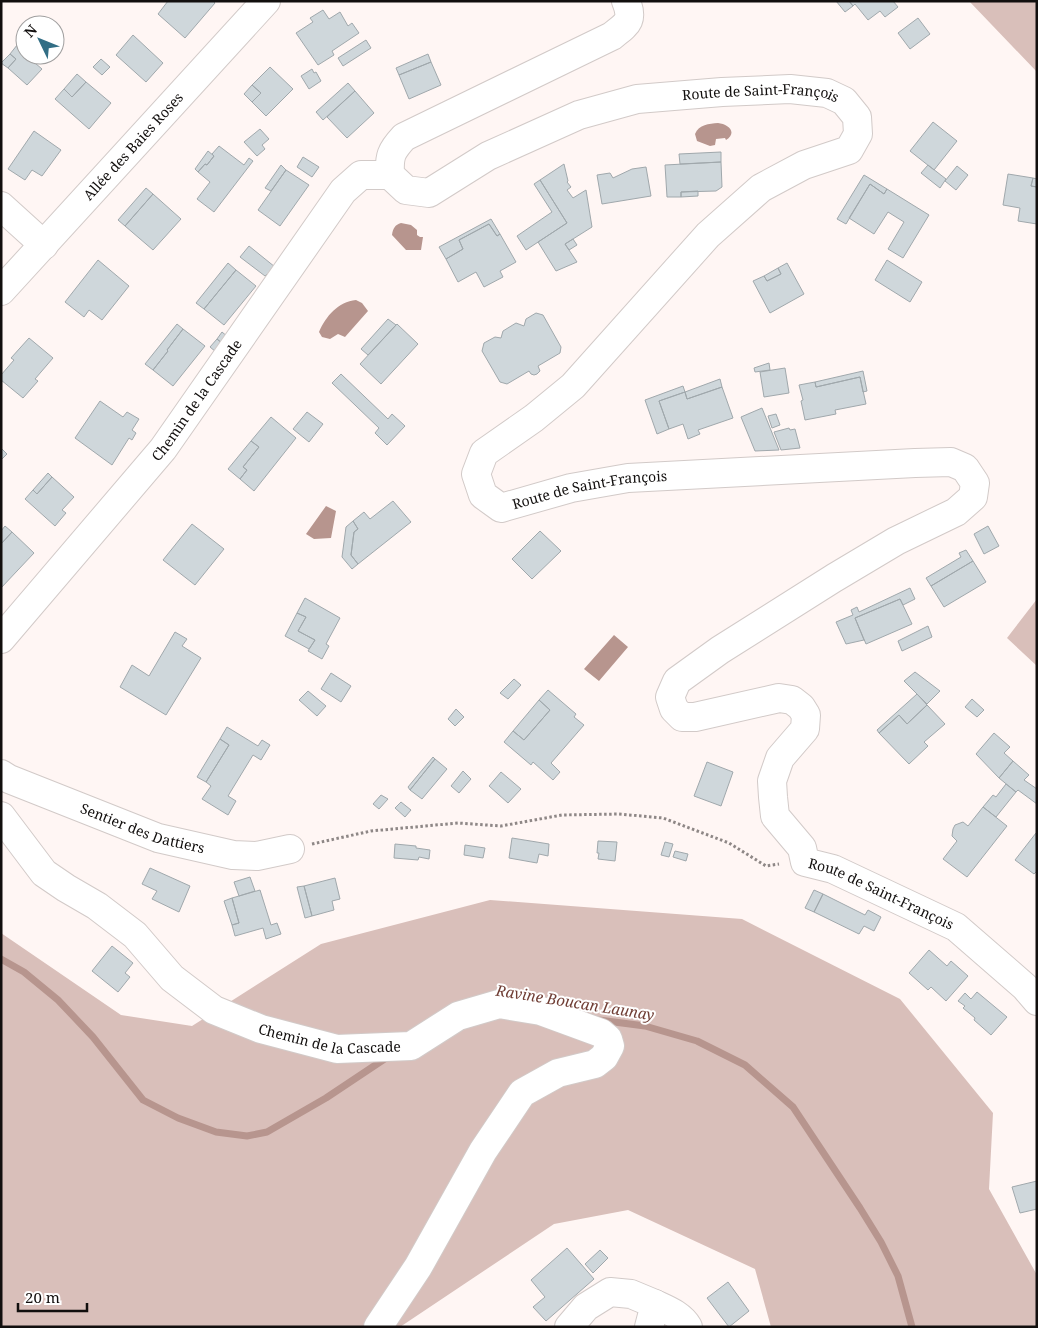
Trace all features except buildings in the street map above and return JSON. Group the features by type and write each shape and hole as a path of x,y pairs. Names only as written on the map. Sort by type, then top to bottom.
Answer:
{"main road":[{"name":"Allée des Baies Roses","path":"1,291 266,1"},
{"path":"390,175 389,160 394,148 404,137 612,36 627,24 631,12 626,1"},
{"name":"Route de Saint-François","path":"390,175 406,190 429,193 488,156 579,115 637,98 790,89 827,93 844,101 857,117 858,134 848,150 804,166 761,188 708,235 573,386 534,418 484,453 476,474 483,495 500,508 571,488 628,478 915,463 951,462 965,468 975,483 973,496 956,512 888,546 720,650 677,681 670,697 674,709 682,717 695,718 779,698 792,700 802,707 806,715 805,729 780,758 772,780 776,816 802,848 805,862 833,869 956,928 1025,987 1037,1001"},
{"name":"Chemin de la Cascade","path":"1,639 163,449 343,191 361,175 390,175"},
{"path":"1,206 44,245"},
{"name":"Sentier des Dattiers","path":"1,774 9,779 158,838 233,855 257,856 290,849"},
{"name":"Chemin de la Cascade","path":"1,816 44,872 66,888 97,906 135,935 172,978 214,1010 261,1029 337,1049 411,1046 458,1016 499,1004 541,1011 601,1033 608,1039 610,1046 604,1057 595,1064 558,1073 522,1093 483,1152 418,1267 378,1327"},
{"path":"569,1327 586,1307 610,1292 631,1294 652,1315 672,1311 688,1327"}],"path":[{"path":"290,849 371,831 458,823 501,826 562,815 619,814 663,818 729,843 766,866 805,862"}],"shaded area":[{"path":"969,1 1037,1 1037,72"},
{"path":"718,123 730,129 730,137 726,140 725,138 716,139 715,145 710,146 697,141 695,134 699,128"},
{"path":"401,223 411,225 417,230 417,235 423,237 421,250 406,250 392,235 395,227"},
{"path":"356,300 362,303 368,311 345,337 338,334 330,339 322,337 319,332 329,315 338,307"},
{"path":"326,506 336,511 331,538 314,539 306,534"},
{"path":"1037,599 1037,666 1007,638"},
{"path":"614,635 628,647 599,681 584,669"},
{"path":"490,900 742,919 900,999 993,1113 989,1189 1037,1275 1037,1327 771,1327 755,1269 628,1210 554,1224 400,1327 1,1327 1,933 121,1015 192,1026 321,944"}],"waterway":[{"name":"Ravine Boucan Launay","path":"1,959 24,972 58,1000 93,1037 143,1100 178,1118 216,1132 247,1136 267,1132 326,1098 389,1056"},
{"name":"Ravine Boucan Launay","path":"599,1020 645,1026 697,1041 745,1065 793,1107 881,1242 898,1276 912,1327"}]}
